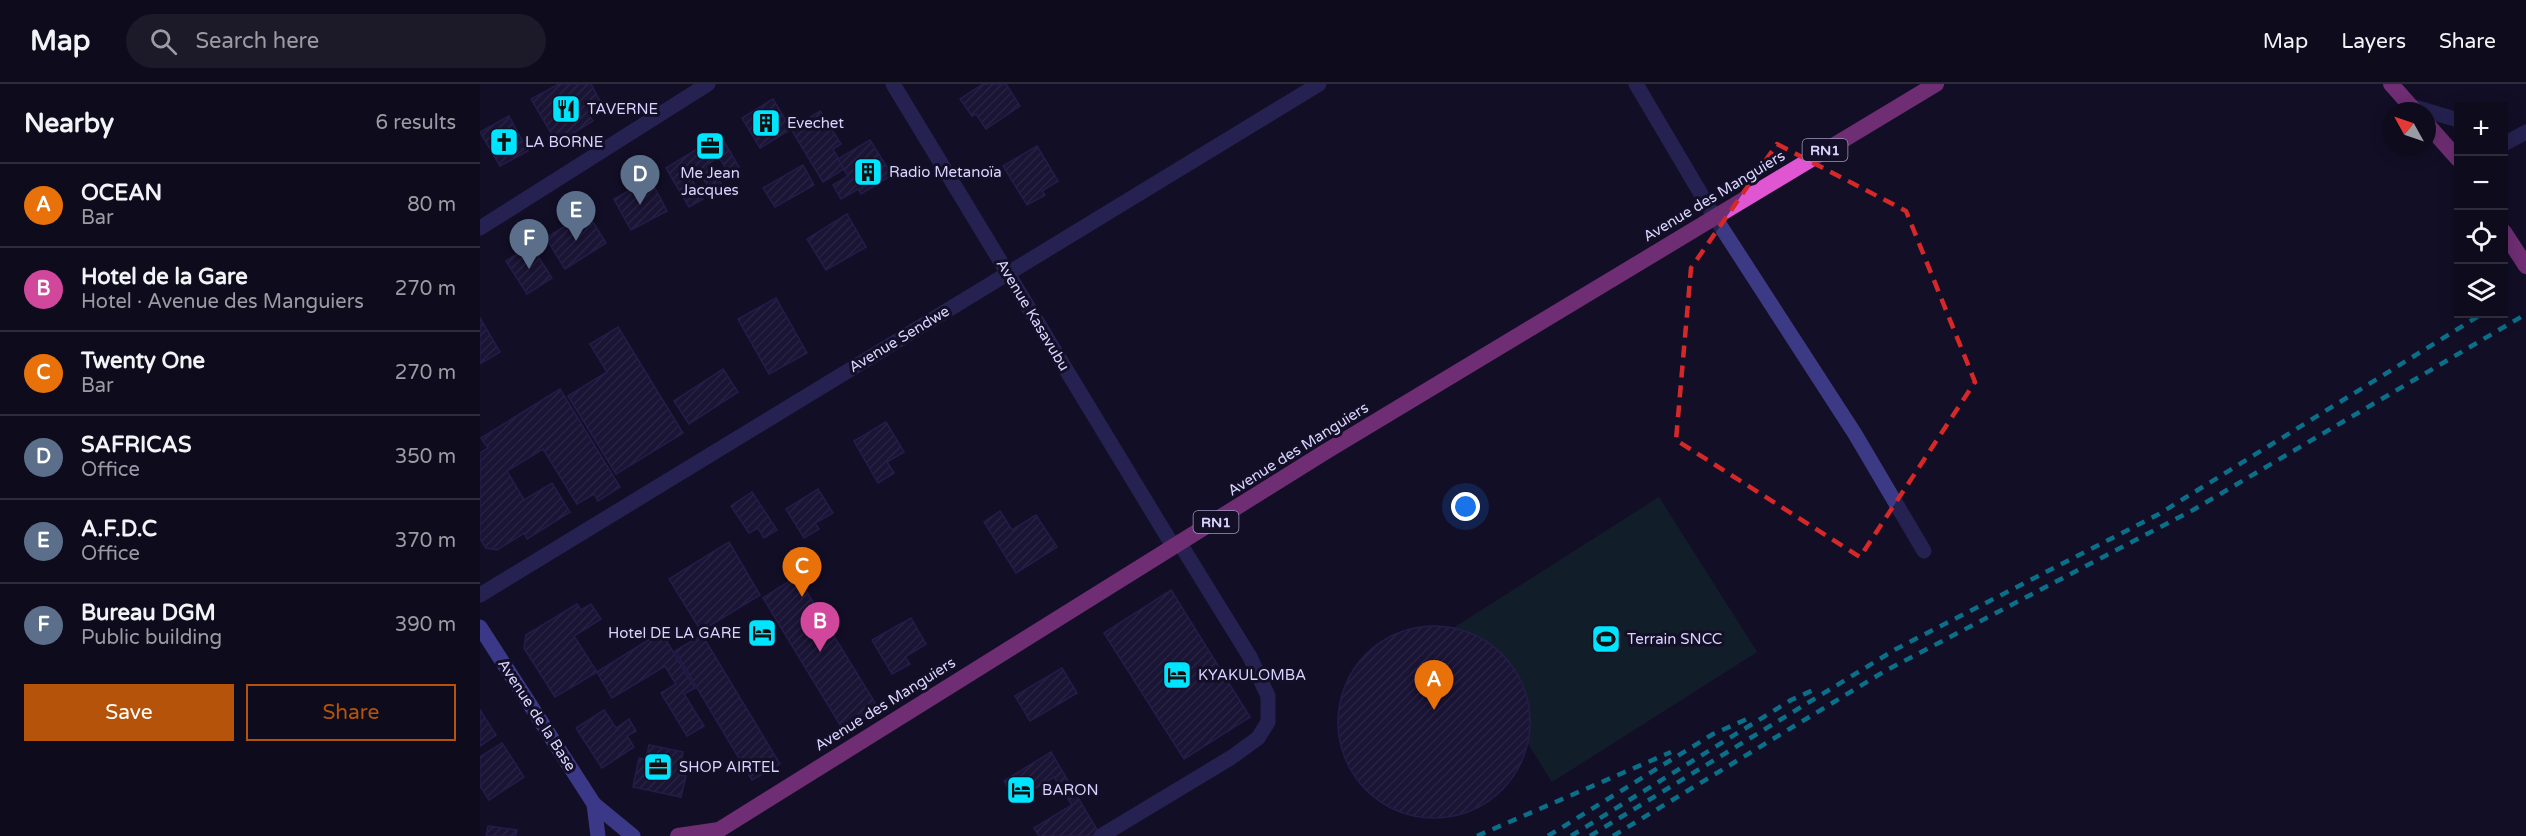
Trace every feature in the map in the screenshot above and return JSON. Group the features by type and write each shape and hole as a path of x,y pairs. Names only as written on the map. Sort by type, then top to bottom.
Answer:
{"highway":[{"name":"Avenue des Manguiers","path":"678,836 716,833 1176,544 1714,216 1936,84"},
{"path":"2391,84 2408,102"},
{"path":"2436,134 2455,156"},
{"path":"2508,238 2526,266"}],"main road":[{"name":"Avenue de la Base","path":"480,627 594,804"},
{"path":"594,804 598,836"},
{"path":"594,804 633,836"}],"street":[{"path":"480,228 708,84"},
{"name":"Avenue Kasavubu","path":"893,84 1176,544 1250,657 1268,696 1268,722 1258,738 1232,757 1101,836"},
{"name":"Avenue Sendwe","path":"480,595 1318,84"},
{"path":"1636,84 1714,216 1855,434 1924,551"},
{"path":"2436,114 2454,119"}],"highlighted area":[{"path":"1777,144 1906,211 1975,382 1860,557 1676,440 1691,268"}],"green space":[{"name":"Terrain SNCC","path":"1659,497 1757,652 1552,782 1455,627"}],"building":[{"name":"TAVERNE","path":"559,84 591,84 602,105 588,113 593,121 557,143 531,99"},
{"path":"983,84 1006,84 1020,106 986,129 976,114 972,116 960,99"},
{"name":"Evechet","path":"773,99 791,129 760,148 742,118"},
{"path":"820,111 841,144 833,149 844,169 823,182 791,129"},
{"name":"LA BORNE","path":"509,116 528,151 500,166 480,132"},
{"path":"720,135 739,167 728,173 719,157 709,163 723,187 712,193 698,170 689,175 703,199 689,207 666,168"},
{"name":"Radio Metanoïa","path":"870,140 892,175 861,194 858,189 841,199 833,185 848,176 838,159"},
{"path":"1037,146 1058,181 1042,191 1045,195 1027,205 1003,166"},
{"path":"803,165 814,185 775,207 763,188"},
{"path":"650,179 667,211 631,230 614,199"},
{"path":"587,212 606,243 565,269 546,238"},
{"path":"847,214 866,247 826,270 807,239"},
{"path":"531,245 552,278 527,294 506,261"},
{"path":"776,298 807,353 769,374 738,319"},
{"path":"480,318 500,352 480,364"},
{"path":"618,327 683,433 616,474 568,396 607,372 590,344"},
{"path":"723,369 738,392 689,424 674,401"},
{"path":"560,389 620,487 598,501 594,494 577,504 543,449 507,471 524,500 552,483 570,512 527,539 524,533 497,550 486,548 480,539 480,453 488,448 481,438"},
{"path":"886,422 904,452 887,462 894,473 878,483 854,441"},
{"path":"818,489 833,513 815,523 819,529 804,538 786,509"},
{"path":"752,492 777,530 764,538 758,528 749,533 731,506"},
{"path":"1000,511 1012,530 1036,515 1057,547 1016,573 984,522"},
{"name":"Hotel DE LA GARE","path":"729,542 760,595 701,631 669,579"},
{"name":"Hotel DE LA GARE","path":"797,576 877,706 842,728 763,598"},
{"name":"KYAKULOMBA","path":"1171,590 1250,717 1184,759 1104,633"},
{"path":"577,604 581,610 591,604 601,619 574,636 597,672 555,697 524,648 526,635"},
{"path":"911,618 926,644 905,657 910,664 892,674 872,640"},
{"path":"1443,626 1453,627 1479,637 1495,647 1509,661 1523,685 1529,703 1529,741 1523,759 1509,783 1495,797 1471,811 1453,817 1425,818 1415,817 1389,807 1373,797 1359,783 1345,759 1339,741 1338,713 1339,703 1349,677 1359,661 1373,647 1397,633 1415,627"},
{"path":"661,632 695,688 684,694 704,726 687,736 661,693 676,684 665,666 612,698 597,672"},
{"name":"Hotel DE LA GARE","path":"702,635 780,764 752,780 675,651"},
{"path":"1062,668 1077,693 1030,721 1015,696"},
{"path":"480,710 496,735 480,746"},
{"path":"604,710 616,728 629,719 636,731 627,736 634,747 602,768 576,728"},
{"path":"502,743 524,777 489,800 480,786 480,757"},
{"name":"SHOP AIRTEL","path":"649,745 683,752 678,775 686,776 681,797 633,787 639,758 646,760"},
{"name":"BARON","path":"1051,752 1099,833 1095,836 1039,836 1034,828 1072,805 1054,777 1016,800 1004,781"},
{"path":"488,826 517,830 516,836 486,836"}],"railway":[{"path":"1613,836 1885,671 2193,510 2526,314"},
{"path":"1590,836 1896,649 2159,514 2476,318"},
{"path":"1571,836 1791,700 1818,688"},
{"path":"1548,836 1713,734 1747,719"},
{"path":"1477,836 1671,752"}],"place":[{"name":"TAVERNE","path":"566,109"},
{"name":"Evechet","path":"766,123"},
{"name":"LA BORNE","path":"504,142"},
{"name":"Me Jean Jacques","path":"710,146"},
{"name":"Radio Metanoïa","path":"868,172"},
{"name":"SAFRICAS","path":"640,205"},
{"name":"A.F.D.C","path":"576,241"},
{"name":"Bureau DGM","path":"529,269"},
{"name":"Twenty One","path":"802,597"},
{"name":"Hotel DE LA GARE","path":"762,633"},
{"name":"Terrain SNCC","path":"1606,639"},
{"name":"Hotel de la Gare","path":"820,652"},
{"name":"KYAKULOMBA","path":"1177,675"},
{"name":"OCEAN","path":"1434,710"},
{"name":"SHOP AIRTEL","path":"658,767"},
{"name":"BARON","path":"1021,790"}]}
